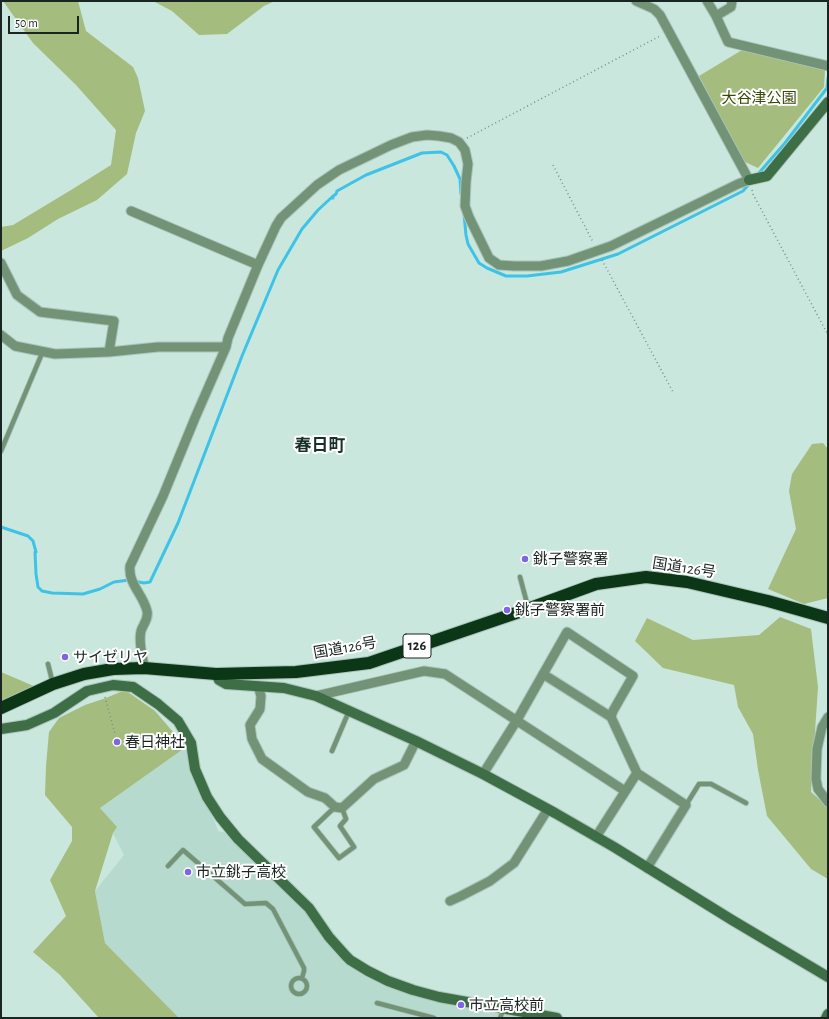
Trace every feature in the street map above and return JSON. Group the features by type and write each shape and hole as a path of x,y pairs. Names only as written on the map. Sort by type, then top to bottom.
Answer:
{"highway":[{"name":"国道126号","path":"1,708 53,684 84,674 113,669 144,668 216,674 296,672 369,663 529,609 596,584 646,577 687,582 768,601 828,618"}],"street":[{"path":"636,1 654,9 660,15 749,180"},
{"path":"707,1 728,42 827,66"},
{"path":"716,16 731,7 732,1"},
{"path":"144,668 140,646 141,631 147,620 148,613 145,603 133,583 129,572 130,566 163,496 226,347 228,338 258,265 276,226 281,218 317,185 339,170 377,151 412,137 426,135 451,138 458,142 465,150 468,164 465,206 489,258 498,265 514,266 541,266 568,262 611,246 738,184 767,176 828,102"},
{"path":"131,211 258,265"},
{"path":"1,263 17,295 40,312 114,321 109,352"},
{"path":"1,335 15,346 55,354 109,352 158,347 226,347"},
{"path":"483,774 517,720 567,632 633,676 611,717"},
{"path":"316,696 424,671 445,674 625,791"},
{"path":"216,674 219,680 226,684 284,688 316,696 416,741 483,774 596,837 828,977"},
{"path":"543,674 611,717 637,773 686,805 647,868"},
{"path":"1,729 27,725 54,713 86,690 113,685 133,687 158,704 178,721 191,743 195,769 207,797 220,817 238,839 309,908 329,937 350,960 368,971 413,990 557,1018"},
{"path":"258,686 261,696 260,709 250,725 252,739 262,759 308,792 325,798 338,808 374,779 404,765 416,741"},
{"path":"828,717 820,734 816,767 818,789 828,802"},
{"path":"596,837 637,773"},
{"path":"450,901 490,881 514,863 548,809"},
{"path":"826,1018 828,1014"}],"lane":[{"path":"1,451 43,351"},
{"path":"520,577 529,609"},
{"path":"48,664 53,684"},
{"path":"332,751 349,711"},
{"path":"686,805 699,784 711,784 746,802"},
{"path":"338,808 346,819 340,826 354,847 339,858 314,827 338,808"},
{"path":"168,866 183,850 245,904 266,902 273,909 304,968 302,978"},
{"path":"377,1004 434,1018"},
{"path":"500,1018 504,1008"}],"path":[{"path":"458,142 668,31"},
{"path":"553,165 673,392"},
{"path":"749,180 753,194 828,335"},
{"path":"103,687 115,734"}],"shaded area":[{"name":"市立銚子高校","path":"187,746 193,776 200,796 211,812 218,831 226,833 298,903 334,951 348,963 421,996 521,1018 179,1018 105,943 95,891 124,855 100,808"}],"green space":[{"path":"3,1 78,1 86,31 133,67 138,78 145,111 136,133 127,174 97,200 58,219 28,238 1,251 1,227 13,225 111,165 116,130 76,85 33,43"},
{"path":"153,1 275,1 264,6 227,34 199,35 172,11"},
{"name":"大谷津公園","path":"742,50 825,70 824,87 758,168 743,161 699,76"},
{"path":"823,443 828,449 828,598 804,604 768,589 796,529 789,491 792,474 812,444"},
{"path":"780,617 811,629 818,687 811,792 828,807 828,879 811,869 767,816 753,734 738,707 734,685 663,668 635,641 647,618 693,640 759,635"},
{"path":"1,672 36,687 1,702"},
{"path":"125,690 155,711 186,747 100,808 117,827 113,833 95,891 105,943 179,1018 99,1018 60,975 33,952 66,916 50,880 72,841 72,827 45,795 49,732 59,718 85,705"}],"waterway":[{"path":"758,174 785,143 827,88 828,78"},
{"path":"1,527 28,536 33,541 36,552 36,574 38,587 42,591 52,593 83,594 100,589 114,582 129,580 144,583 150,582 178,523 242,356 278,270 302,229 318,210 331,198 333,198 332,197 337,191 366,175 422,153 441,152 447,155 460,179 461,194"},
{"path":"464,214 468,244 479,263 506,276 527,276 561,272 618,254 743,191 750,183"}],"place":[{"name":"銚子警察署","path":"525,559"},
{"name":"銚子警察署前","path":"507,610"},
{"name":"サイゼリヤ","path":"65,657"},
{"name":"春日神社","path":"117,742"},
{"name":"市立銚子高校","path":"188,872"},
{"name":"市立高校前","path":"461,1005"}],"district":[{"name":"春日町","path":"320,446"}]}
